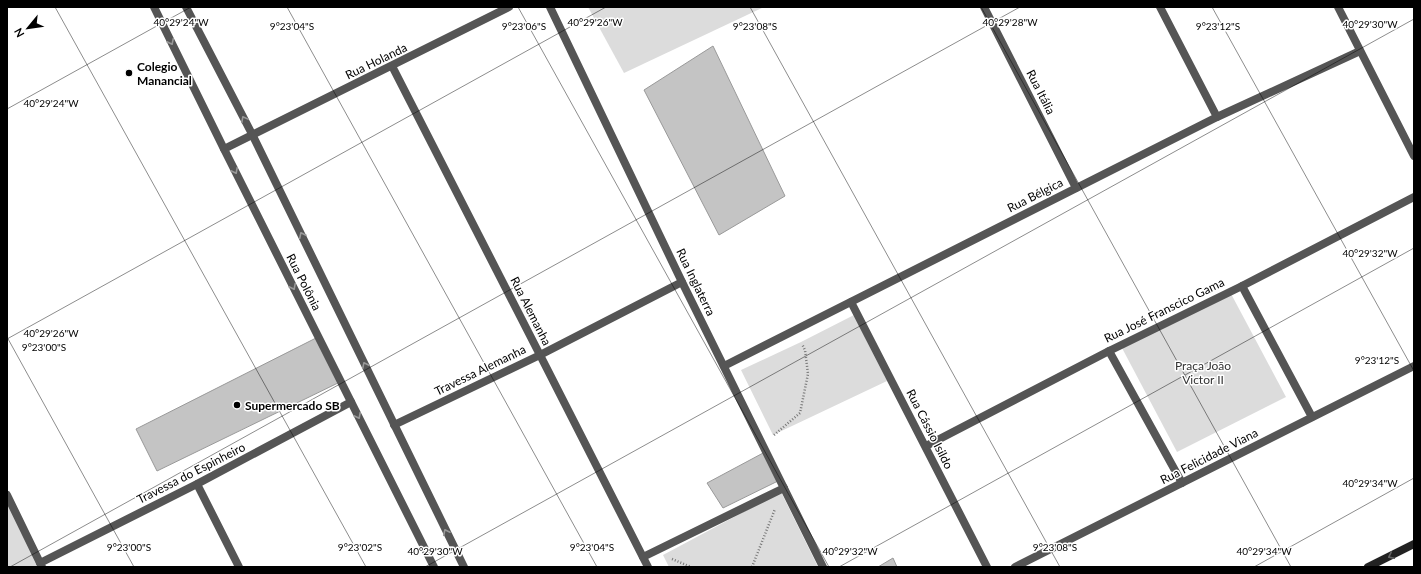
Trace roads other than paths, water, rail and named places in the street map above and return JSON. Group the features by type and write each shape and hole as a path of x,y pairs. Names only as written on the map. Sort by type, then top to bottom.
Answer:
{"main road":[{"path":"1368,567 1414,544"}],"street":[{"name":"Rua Polônia","path":"154,7 434,567"},
{"name":"Rua Polônia","path":"186,7 252,134 464,567"},
{"name":"Rua Holanda","path":"224,149 509,7"},
{"name":"Rua Inglaterra","path":"550,7 682,282 823,567"},
{"name":"Rua Itália","path":"984,7 1076,188"},
{"path":"1160,7 1217,117"},
{"path":"1338,7 1414,156"},
{"name":"Rua Bélgica","path":"724,366 1217,117 1360,51"},
{"name":"Rua Alemanha","path":"392,66 648,567"},
{"name":"Rua José Franscico Gama","path":"926,446 1109,351 1242,286 1414,197"},
{"name":"Travessa Alemanha","path":"394,425 540,354 682,282"},
{"path":"1242,286 1312,417"},
{"name":"Rua Cássio Isildo","path":"851,302 987,567"},
{"path":"1109,351 1182,483"},
{"name":"Rua Felicidade Viana","path":"1015,567 1414,366"},
{"name":"Travessa do Espinheiro","path":"41,565 198,484 351,402"},
{"path":"198,484 240,567"},
{"path":"643,557 784,488"},
{"path":"7,496 41,565"}],"place":[{"name":"Colegio Manancial","path":"129,73"},
{"name":"Supermercado SB","path":"237,405"}],"park label":[{"name":"Praça João Victor II","path":"1203,372"}]}
